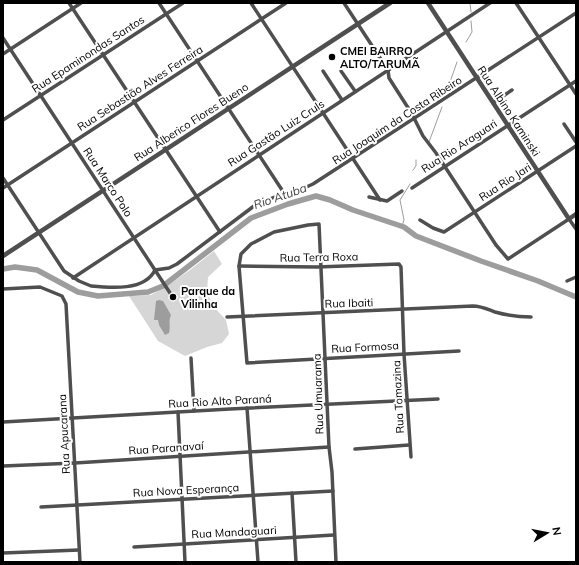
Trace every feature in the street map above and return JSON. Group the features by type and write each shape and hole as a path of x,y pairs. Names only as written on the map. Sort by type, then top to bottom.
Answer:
{"street":[{"path":"69,3 220,232"},
{"path":"3,54 81,3"},
{"path":"159,3 284,193"},
{"name":"Rua Epaminondas Santos","path":"3,120 183,3"},
{"path":"251,3 380,200"},
{"name":"Rua Sebastião Alves Ferreira","path":"3,188 286,3"},
{"path":"344,3 388,70 389,78 423,136 445,166 496,244 508,259 576,214"},
{"name":"Rua Alberico Flores Bueno","path":"3,256 390,3"},
{"name":"Rua Albino Kaminski","path":"428,3 576,228"},
{"name":"Rua Gastão Luiz Cruls","path":"73,278 354,91 490,3"},
{"path":"516,3 576,94"},
{"name":"Rua Joaquim da Costa Ribeiro","path":"155,270 173,266 254,206 284,193 310,186 576,13"},
{"name":"Rua Marco Polo","path":"3,38 172,296"},
{"path":"323,71 342,100"},
{"path":"341,71 354,91"},
{"name":"Rua Rio Araguari","path":"412,188 576,81"},
{"path":"493,103 512,90"},
{"path":"564,124 576,142"},
{"name":"Rua Rio Jari","path":"420,220 433,228 444,232 576,146"},
{"path":"3,178 64,271 73,278 91,286 130,286 146,280 155,270"},
{"path":"369,198 389,200 402,191"},
{"name":"Rua Umuarama","path":"239,266 241,254 251,244 280,231 319,224 329,447 333,491 336,562"},
{"name":"Rua Terra Roxa","path":"239,266 321,267 399,264"},
{"name":"Rua Tomazina","path":"399,264 401,268 404,354 411,457"},
{"path":"239,266 243,316"},
{"path":"567,281 576,277"},
{"name":"Rua Apucarana","path":"3,288 40,287 62,296 66,304 80,562"},
{"name":"Rua Ibaiti","path":"227,317 481,306 508,315 531,317"},
{"name":"Rua Formosa","path":"243,316 247,363 459,351"},
{"path":"191,358 194,412"},
{"name":"Rua Rio Alto Paraná","path":"3,422 438,399"},
{"path":"247,408 258,562"},
{"path":"178,412 185,562"},
{"path":"355,449 410,445"},
{"name":"Rua Paranavaí","path":"3,466 181,457 250,451 329,447"},
{"name":"Rua Nova Esperança","path":"41,507 333,491"},
{"path":"292,493 296,562"},
{"name":"Rua Mandaguari","path":"134,547 334,535"},
{"path":"3,554 79,550"}],"shaded area":[{"path":"214,251 222,264 208,277 207,293 214,307 226,320 229,334 222,343 185,356 158,341 129,296 151,295 190,270"},
{"path":"156,301 163,301 171,315 169,333 165,335 159,325 158,320 154,320"}],"waterway":[{"path":"470,3 471,12"},
{"path":"466,42 472,32 471,21"},
{"path":"449,85 457,62"},
{"path":"429,142 442,107"},
{"path":"413,170 416,166 416,160"},
{"path":"402,226 404,220 400,200 410,184"},
{"name":"Rio Atuba","path":"3,269 15,267 37,270 78,292 98,296 148,292 163,286 251,218 288,204 316,196 404,227 416,236 538,281 576,297"}],"place":[{"name":"CMEI BAIRRO ALTO/TARUMÃ","path":"332,57"},
{"name":"Parque da Vilinha","path":"173,297"}]}
